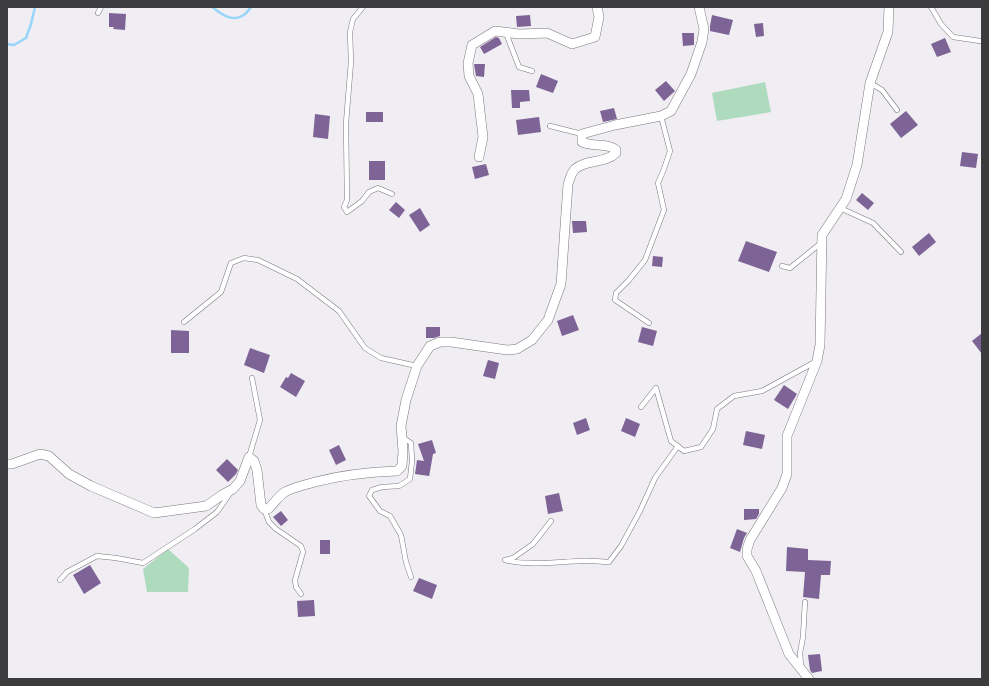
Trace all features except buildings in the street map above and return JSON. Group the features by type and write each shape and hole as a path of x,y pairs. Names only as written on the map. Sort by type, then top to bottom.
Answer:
{"street":[{"path":"478,157 483,137 478,94 469,76 468,63 472,45 495,31 519,34 547,33 572,44 595,36 599,17 596,7"},
{"path":"7,464 12,464 40,454 49,456 69,474 91,486 154,513 206,506 233,489 240,481 249,457 254,461 257,470 261,506 264,509 268,509 285,492 304,485 338,476 397,471 402,466 403,451 401,426 406,400 417,366 430,346 440,342 451,342 507,350 517,349 532,340 548,320 561,284 568,184 571,174 575,169 584,164 612,156 616,153 616,150 613,147 594,146 582,142 582,134 615,125 661,116 671,111 691,74 702,42 704,29 699,7"},
{"path":"809,679 789,654 756,571 747,556 747,549 750,540 782,488 787,474 787,436 817,361 820,346 822,235 846,199 857,165 870,83 888,32 889,7"}],"lane":[{"path":"98,13 101,7"},
{"path":"363,7 353,19 350,32 351,62 346,123 347,200 344,207 348,212 362,201 369,192 378,188 392,194"},
{"path":"931,7 940,24 953,37 980,41"},
{"path":"506,33 519,67 532,71"},
{"path":"870,83 882,90 897,110"},
{"path":"649,323 615,300 616,293 629,280 644,260 664,210 658,183 670,151 661,116"},
{"path":"550,126 582,134"},
{"path":"840,208 873,223 901,252"},
{"path":"782,266 790,268 822,242"},
{"path":"184,322 221,292 232,263 244,258 258,260 297,279 339,311 365,348 381,358 417,366"},
{"path":"641,407 656,388 672,441 684,450 701,447 713,429 717,409 734,396 762,391 817,361"},
{"path":"249,457 260,420 252,378"},
{"path":"402,437 411,443 412,461 410,479 399,486 382,487 372,490 369,496 380,511 390,516 401,535 406,562 411,577"},
{"path":"551,521 533,544 513,558 505,560 513,562 546,563 582,561 609,562 621,546 640,511 655,478 678,446"},
{"path":"60,580 67,572 97,556 143,563 195,529 217,512 233,489"},
{"path":"264,509 269,522 276,529 301,546 303,552 295,580 296,588 301,594"},
{"path":"801,670 800,653 805,602"}],"green space":[{"path":"765,82 771,112 717,121 712,93"},
{"path":"168,549 189,568 188,592 147,592 143,569"}],"waterway":[{"path":"7,44 14,45 26,38 35,7"},
{"path":"212,7 230,18 238,18 247,12 251,7"}]}
